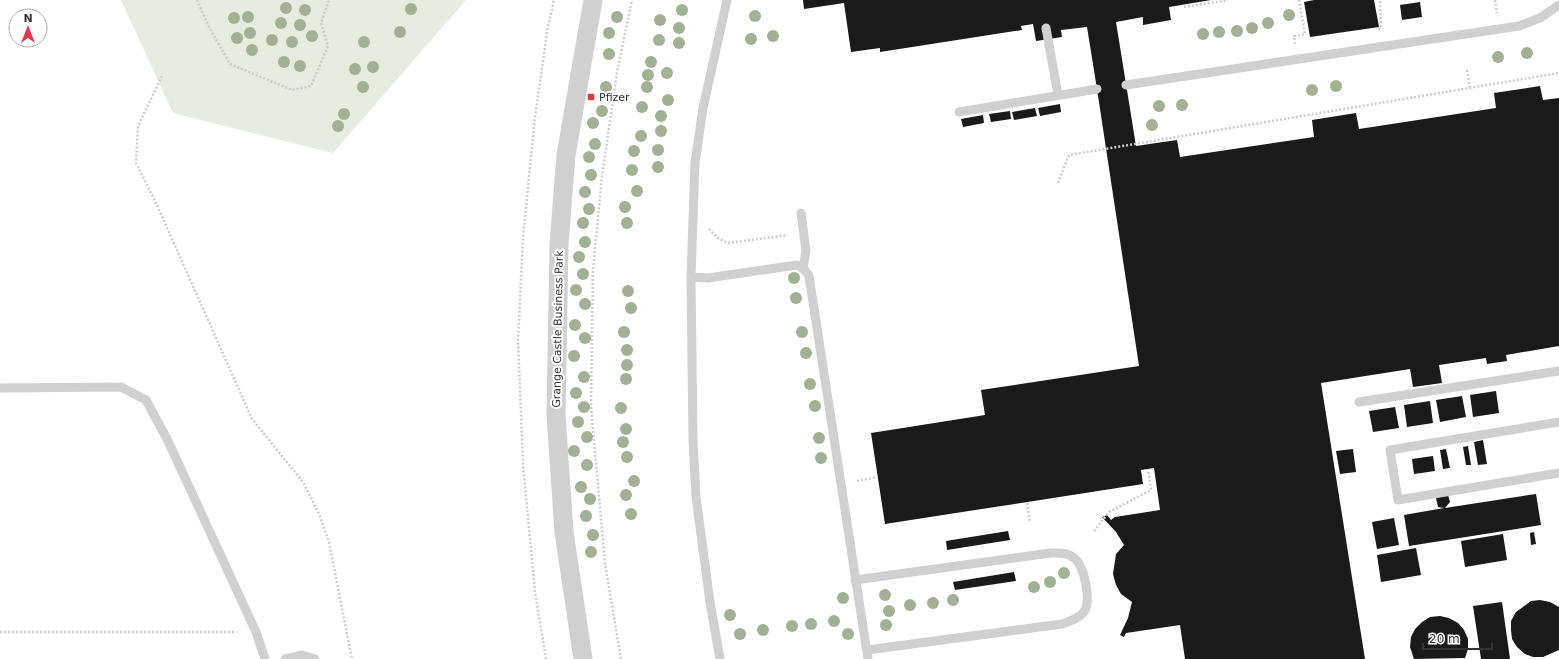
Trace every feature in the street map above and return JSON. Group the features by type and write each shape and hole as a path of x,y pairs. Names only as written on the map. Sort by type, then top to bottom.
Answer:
{"street":[{"name":"Grange Castle Business Park","path":"583,659 564,532 556,399 559,244 566,155 593,0"}],"lane":[{"path":"720,659 709,594 696,497 693,441 691,277 695,164 703,108 727,0"},
{"path":"1126,85 1519,26 1540,18 1559,5"},
{"path":"1046,28 1058,95"},
{"path":"959,112 1097,89"},
{"path":"800,213 806,251 803,268"},
{"path":"691,277 708,278 797,265 803,268 809,276 855,580 867,655 1062,624 1075,619 1085,610 1088,600 1081,565 1073,557 1063,553 1050,553 855,580"},
{"path":"1359,402 1559,371"},
{"path":"0,388 121,387 146,400 168,441 256,632 265,659"},
{"path":"1559,422 1390,450 1398,500 1559,473"},
{"path":"285,659 302,655 315,659"}],"path":[{"path":"197,0 209,27 230,64 292,90 311,86 328,46 321,23 329,0"},
{"path":"546,659 535,592 523,465 518,341 523,238 535,117 548,26 554,0"},
{"path":"621,659 606,564 591,406 593,270 602,176 617,72 632,0"},
{"path":"1184,7 1228,0"},
{"path":"1295,41 1294,36 1305,34 1299,0"},
{"path":"1375,29 1381,28 1380,0"},
{"path":"1467,70 1470,88"},
{"path":"1058,183 1069,155 1559,73"},
{"path":"162,76 138,126 136,164 156,203 252,419 303,482 318,514 329,542 352,659"},
{"path":"1094,531 1109,512 1151,490 1148,469"},
{"path":"854,481 878,477"},
{"path":"1027,503 1030,522"},
{"path":"0,632 256,632"}],"shaded area":[{"path":"121,0 466,0 333,153 173,113"}],"building":[{"path":"803,0 1211,0 1169,7 1171,20 1143,25 1143,17 1116,22 1136,146 1177,140 1180,157 1314,137 1312,120 1356,113 1359,129 1496,108 1494,93 1540,86 1543,100 1559,98 1559,346 1506,355 1507,361 1487,364 1486,358 1439,365 1442,383 1413,387 1410,369 1321,383 1365,659 1185,659 1180,625 1126,633 1124,637 1120,635 1128,618 1132,602 1121,594 1116,585 1113,574 1116,554 1124,545 1116,532 1102,517 1107,515 1111,520 1115,517 1160,510 1154,468 1141,470 1143,484 885,524 871,433 985,415 981,390 1139,366 1097,89 1087,27 1061,30 1062,37 1036,41 1033,24 1021,26 1022,30 880,52 880,48 851,52 844,3 804,9"},
{"path":"1314,0 1374,0 1379,27 1310,37 1304,2"},
{"path":"1420,2 1422,17 1402,20 1400,5"},
{"path":"1060,104 1061,112 1040,116 1038,108"},
{"path":"1035,108 1037,116 1014,120 1012,112"},
{"path":"1010,111 1011,119 991,122 989,114"},
{"path":"983,115 984,123 963,127 961,119"},
{"path":"1496,391 1499,413 1473,417 1470,395"},
{"path":"1462,396 1466,417 1440,422 1436,400"},
{"path":"1430,401 1433,423 1407,427 1404,405"},
{"path":"1395,407 1399,428 1373,432 1369,411"},
{"path":"1483,440 1487,464 1478,465 1474,442"},
{"path":"1468,446 1471,465 1466,465 1463,447"},
{"path":"1353,449 1356,472 1340,474 1336,451"},
{"path":"1446,449 1450,468 1443,469 1440,450"},
{"path":"1433,456 1435,471 1414,474 1412,459"},
{"path":"1536,494 1541,525 1409,546 1404,515 1444,508 1438,507 1436,498 1448,495 1450,502 1445,508"},
{"path":"1394,518 1399,545 1377,549 1372,522"},
{"path":"1008,531 1010,540 947,550 946,541"},
{"path":"1534,532 1536,544 1531,545 1530,533"},
{"path":"1503,534 1507,560 1465,567 1461,541"},
{"path":"1416,548 1421,575 1381,582 1377,555"},
{"path":"1014,572 1016,581 955,590 953,582"},
{"path":"1540,600 1550,602 1559,607 1559,650 1543,657 1533,657 1525,654 1517,647 1512,639 1511,621 1516,612 1531,601"},
{"path":"1502,602 1510,659 1481,659 1473,606"},
{"path":"1440,616 1449,618 1458,623 1464,630 1468,639 1468,649 1465,658 1414,659 1410,647 1411,637 1415,629 1430,617"}],"place":[{"name":"Pfizer","path":"591,97"}]}
